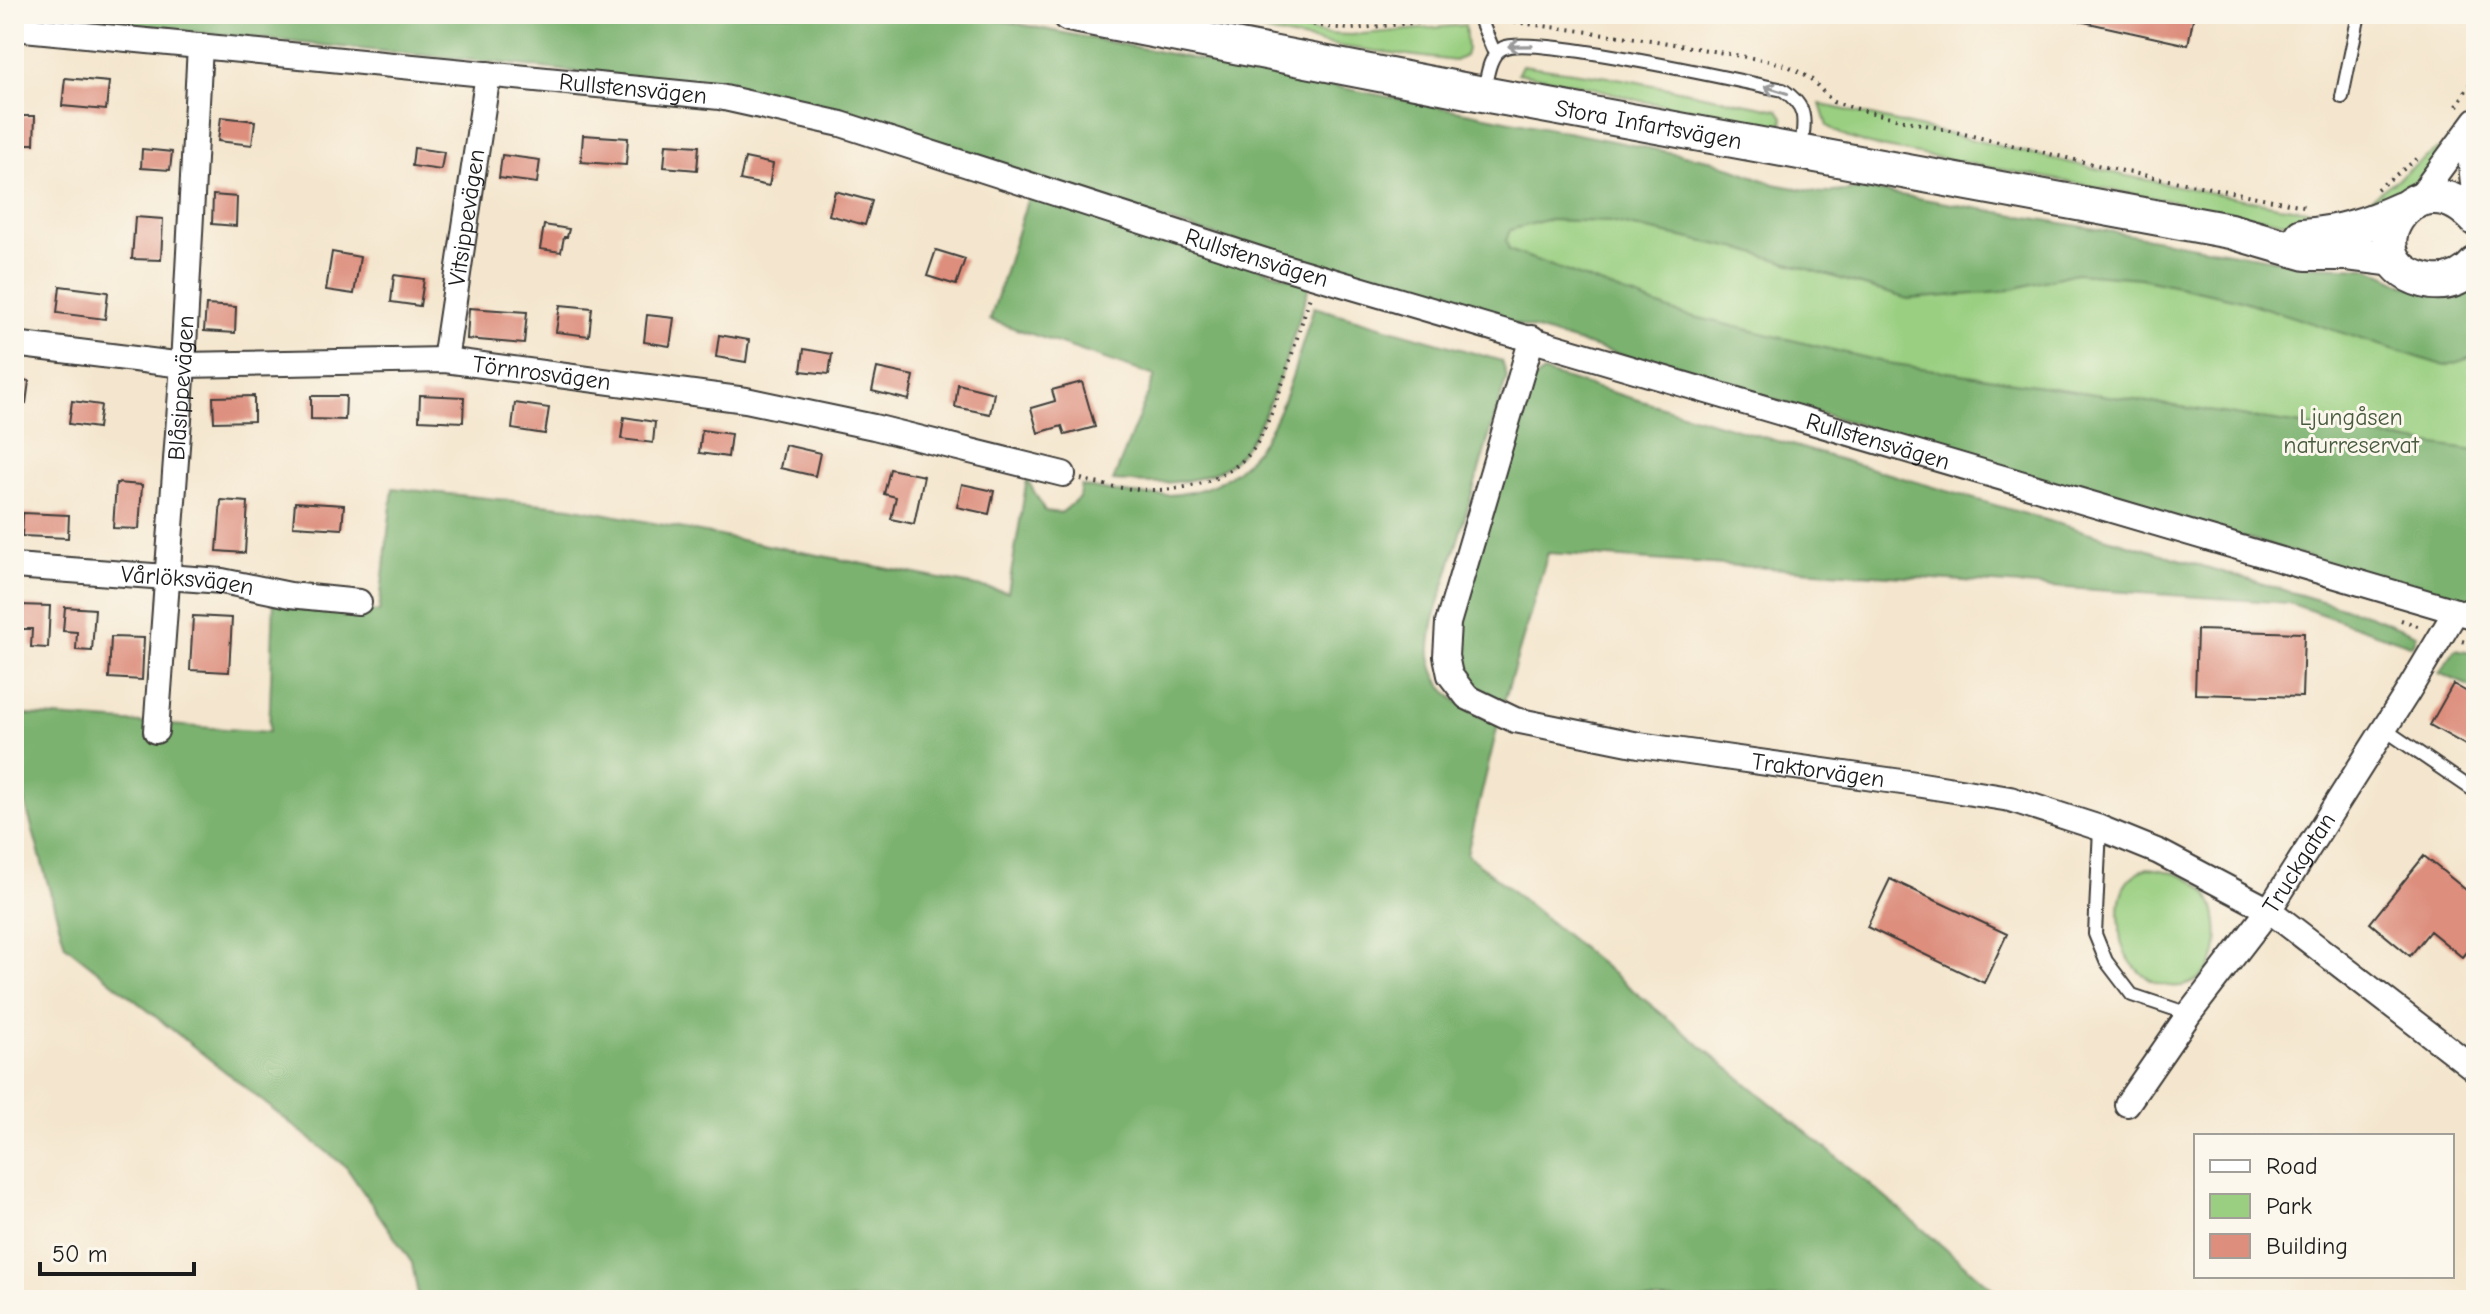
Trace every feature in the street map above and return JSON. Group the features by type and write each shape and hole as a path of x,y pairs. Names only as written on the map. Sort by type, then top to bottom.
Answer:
{"main road":[{"name":"Stora Infartsvägen","path":"1069,14 1483,94 2230,231 2306,253 2346,253 2393,259"},
{"path":"2469,275 2439,283 2422,280 2407,272 2393,259 2388,245 2389,232 2393,220 2409,205 2434,197 2451,200 2466,208 2476,219"},
{"name":"Stora Infartsvägen","path":"2230,231 2303,236 2332,234 2364,226 2409,205"}],"street":[{"name":"Rullstensvägen","path":"14,28 720,97 788,110 841,124 1317,276 2466,614"},
{"name":"Blåsippevägen","path":"156,731 165,576 183,365 200,46"},
{"name":"Vitsippevägen","path":"445,360 488,74"},
{"path":"2409,205 2475,121"},
{"path":"2475,121 2470,154 2476,213"},
{"name":"Traktorvägen","path":"1532,338 1448,623 1446,656 1450,675 1467,697 1515,720 1624,742 2010,799 2100,828 2159,852 2269,910 2476,1070"},
{"name":"Törnrosvägen","path":"14,344 183,365 445,360 746,400 874,427 1063,474"},
{"name":"Vårlöksvägen","path":"14,566 222,581 290,595 359,602"},
{"name":"Truckgatan","path":"2127,1104 2189,1014 2269,910 2384,729 2466,614"}],"lane":[{"path":"2342,97 2359,14"},
{"path":"1479,16 1495,54"},
{"path":"1483,94 1495,54 1504,47 1523,45 1590,53 1783,90 1798,100 1805,121 1800,151"},
{"path":"2384,729 2476,792"},
{"path":"2100,828 2095,934 2106,961 2132,995 2189,1014"}],"path":[{"path":"1258,14 1351,29 1479,16 1651,40 1774,62 1810,78 1833,102 1865,111 2127,172 2311,207"},
{"path":"2372,192 2436,142 2455,150"},
{"path":"1063,474 1130,489 1163,490 1193,486 1225,474 1251,452 1268,420 1317,276"}],"green space":[{"path":"14,14 968,14 1714,161 1774,184 1822,193 1866,189 2310,266 2370,268 2411,288 2466,291 2476,294 2476,356 2445,366 2237,299 2140,278 2076,273 2001,292 1908,299 1744,250 1609,222 1546,220 1510,230 1506,241 1509,250 1678,313 1888,363 2476,451 2476,606 731,91 518,65"},
{"path":"1173,14 1227,14 1326,34 1351,35 1465,25 1467,49 1465,56 1455,61 1343,47"},
{"path":"1522,65 1623,79 1778,110 1783,117 1782,124 1778,126 1641,101 1518,73"},
{"name":"Ljungåsen naturreservat","path":"1333,97 2476,333 2476,598 1885,428 1316,169"},
{"path":"1820,104 2127,176 2278,206 2333,213 2362,205 2438,149 2444,152 2427,172 2402,193 2310,227 1870,145 1827,126"},
{"path":"1029,194 1310,284 1265,413 1238,456 1222,469 1182,481 1113,481 1155,376 990,320"},
{"path":"1314,307 1502,361 1507,377 1433,623 1430,643 1433,668 1445,690 1464,706 1498,725 1467,854 2006,1300 419,1300 412,1263 346,1167 65,945 14,763 14,714 269,732 274,600 379,612 393,488 571,507 1008,592 1027,479 1045,511 1061,513 1079,498 1081,486 1142,495 1167,495 1211,486 1236,471 1256,450 1272,424 1296,366"},
{"path":"1543,372 2369,615 2417,634 2413,646 2289,603 1548,553 1504,702 1479,688 1464,672 1457,651 1458,622 1530,384"},
{"path":"2456,649 2476,653 2476,689 2439,673"},
{"path":"2148,868 2192,881 2204,890 2213,906 2217,948 2211,965 2201,977 2188,984 2175,987 2149,979 2129,959 2122,945 2119,908 2122,891 2131,877"}],"building":[{"path":"2048,14 2194,14 2188,45"},
{"path":"65,78 109,82 106,110 62,106"},
{"path":"14,116 35,116 34,144 14,144"},
{"path":"221,117 255,121 252,145 218,141"},
{"path":"583,135 628,138 626,165 581,162"},
{"path":"666,144 699,146 697,170 664,167"},
{"path":"414,148 444,152 441,170 412,166"},
{"path":"142,149 172,152 170,170 141,168"},
{"path":"502,155 540,160 537,183 499,178"},
{"path":"745,158 773,164 769,186 740,180"},
{"path":"835,191 872,201 865,225 829,215"},
{"path":"213,195 237,197 236,226 212,224"},
{"path":"135,217 163,219 161,260 132,259"},
{"path":"544,225 569,229 561,252 540,249"},
{"path":"936,250 965,259 956,285 927,276"},
{"path":"332,252 360,257 354,294 326,290"},
{"path":"394,275 424,279 420,306 391,302"},
{"path":"60,286 108,292 105,319 57,313"},
{"path":"206,305 236,307 235,333 204,331"},
{"path":"560,305 592,308 589,336 556,332"},
{"path":"469,308 527,312 524,344 467,339"},
{"path":"647,315 674,318 670,346 644,342"},
{"path":"719,335 749,340 746,362 716,357"},
{"path":"804,349 832,354 829,374 801,371"},
{"path":"877,368 914,376 909,400 872,391"},
{"path":"14,378 29,381 26,403 14,401"},
{"path":"1082,382 1095,427 1065,435 1062,426 1038,433 1031,408 1055,401 1052,390"},
{"path":"958,384 994,393 990,414 955,407"},
{"path":"420,395 464,397 463,422 419,420"},
{"path":"254,396 254,421 214,422 213,397"},
{"path":"311,396 346,396 345,420 311,419"},
{"path":"72,401 101,405 98,428 69,424"},
{"path":"515,403 549,408 545,434 512,429"},
{"path":"624,417 655,422 653,443 621,439"},
{"path":"702,430 731,434 728,457 699,453"},
{"path":"785,445 820,453 815,476 780,468"},
{"path":"890,469 924,476 914,524 891,519 896,497 884,494"},
{"path":"116,483 142,485 139,529 113,528"},
{"path":"962,484 994,491 989,514 957,507"},
{"path":"221,500 248,502 245,553 217,551"},
{"path":"295,502 344,505 342,529 293,526"},
{"path":"23,513 69,515 68,538 22,536"},
{"path":"20,605 50,606 48,648 31,647 32,629 19,629"},
{"path":"65,607 95,609 92,651 76,650 77,632 63,631"},
{"path":"193,616 232,618 229,672 190,670"},
{"path":"2197,630 2304,633 2302,697 2195,694"},
{"path":"111,637 144,638 142,680 109,678"},
{"path":"2453,684 2476,697 2476,751 2430,725"},
{"path":"2424,856 2476,898 2476,940 2462,957 2430,931 2410,956 2370,923"},
{"path":"1890,879 2007,934 1984,983 1867,927"}]}
